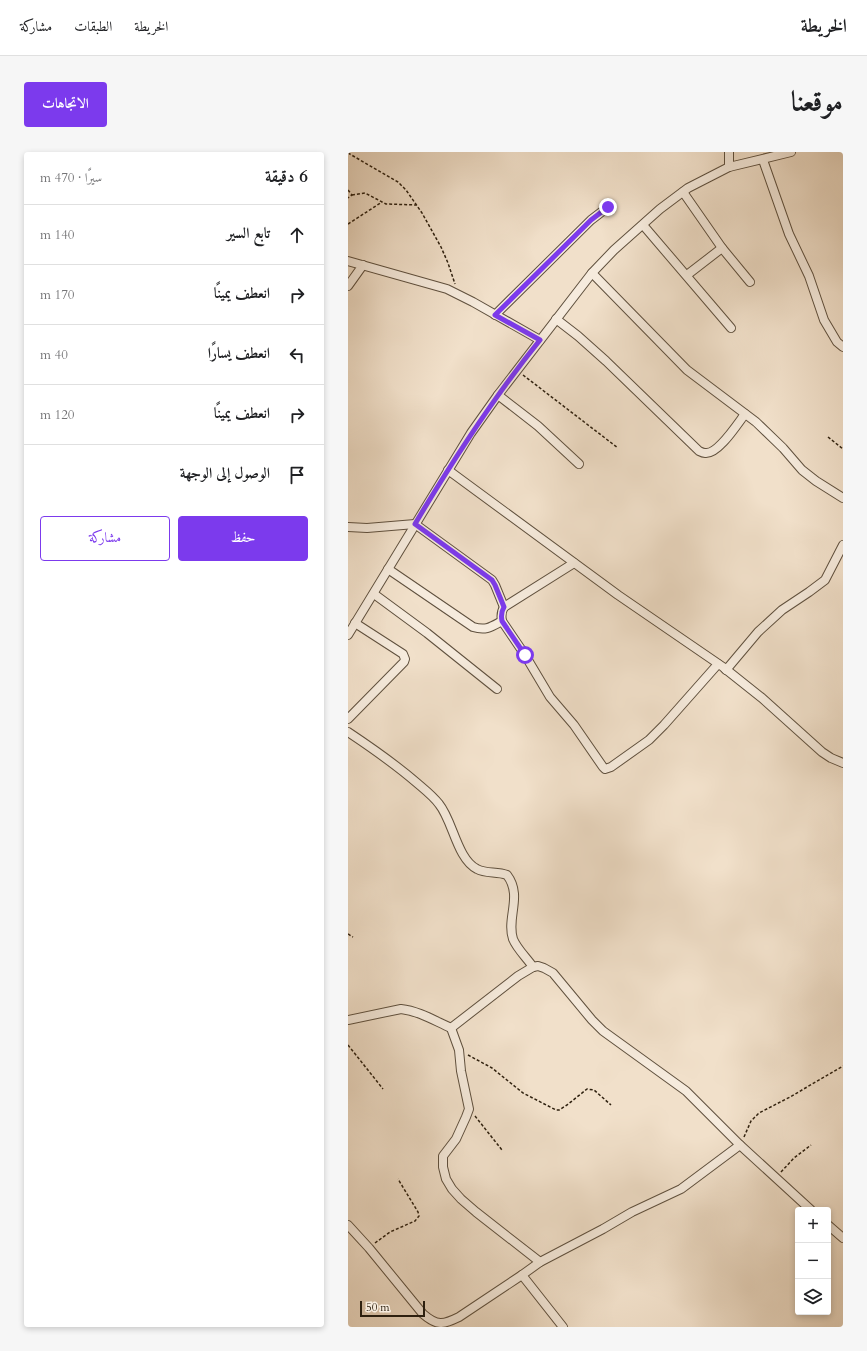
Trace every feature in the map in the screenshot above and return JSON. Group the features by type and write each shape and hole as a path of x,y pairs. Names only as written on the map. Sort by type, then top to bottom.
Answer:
{"street":[{"path":"729,152 729,167"},
{"path":"348,635 471,433 498,394 592,273 614,250 660,209 701,180 729,167 791,152"},
{"path":"762,160 789,234 810,276 824,320 837,342 843,347"},
{"path":"683,192 722,248 750,282"},
{"path":"495,315 591,220 608,207"},
{"path":"643,225 731,328"},
{"path":"686,275 722,248"},
{"path":"348,261 458,293 540,340"},
{"path":"348,286 363,265"},
{"path":"592,273 687,370 745,414 773,438 802,470 843,498"},
{"path":"556,319 591,348 699,451 704,454 716,449 724,442 745,414"},
{"path":"498,394 538,426 579,464"},
{"path":"448,470 618,595 718,664 762,698 822,752 843,763"},
{"path":"348,527 367,528 415,524 492,580 504,607"},
{"path":"726,670 758,632 782,610 825,580 843,545"},
{"path":"574,563 504,607 501,616 502,621 525,655 550,697 574,725 602,767 605,769 611,767 649,740 718,664"},
{"path":"388,569 474,627 482,629 490,628 502,621"},
{"path":"374,594 427,633 497,689"},
{"path":"348,719 404,662 405,659 403,654 355,623"},
{"path":"348,732 391,760 439,804 447,817 462,852 468,862 481,871 507,875 514,886 513,939 533,967"},
{"path":"451,1028 518,976 533,967 538,966 544,968 553,973 592,1020 604,1031 686,1091 740,1146 808,1207"},
{"path":"348,1020 401,1009 418,1013 451,1028 459,1050 468,1109 456,1139 444,1156 443,1167 446,1179 461,1199 540,1262"},
{"path":"348,1225 369,1248 423,1314 431,1322 441,1324 459,1317 540,1262 603,1230 632,1212 681,1189 740,1146"},
{"path":"831,1228 843,1238"},
{"path":"522,1275 563,1327"}],"path":[{"path":"348,153 398,182 406,190 435,236 448,263 458,293"},
{"path":"348,190 352,195"},
{"path":"348,198 352,195 365,193 389,204 416,205"},
{"path":"348,224 382,202"},
{"path":"516,371 618,448"},
{"path":"828,437 843,449"},
{"path":"348,934 353,937"},
{"path":"348,1044 383,1089"},
{"path":"459,1050 492,1068 523,1093 556,1110 563,1108 588,1089 594,1090 611,1105"},
{"path":"740,1146 751,1121 759,1113 843,1066"},
{"path":"468,1109 502,1150"},
{"path":"775,1177 794,1158 811,1145"},
{"path":"369,1248 386,1235 415,1221 418,1218 418,1212 398,1179"}],"route":[{"path":"525,655 502,621 501,616 504,607 492,580 415,524 471,433 498,394 540,340 495,315 591,220 608,207"}]}
